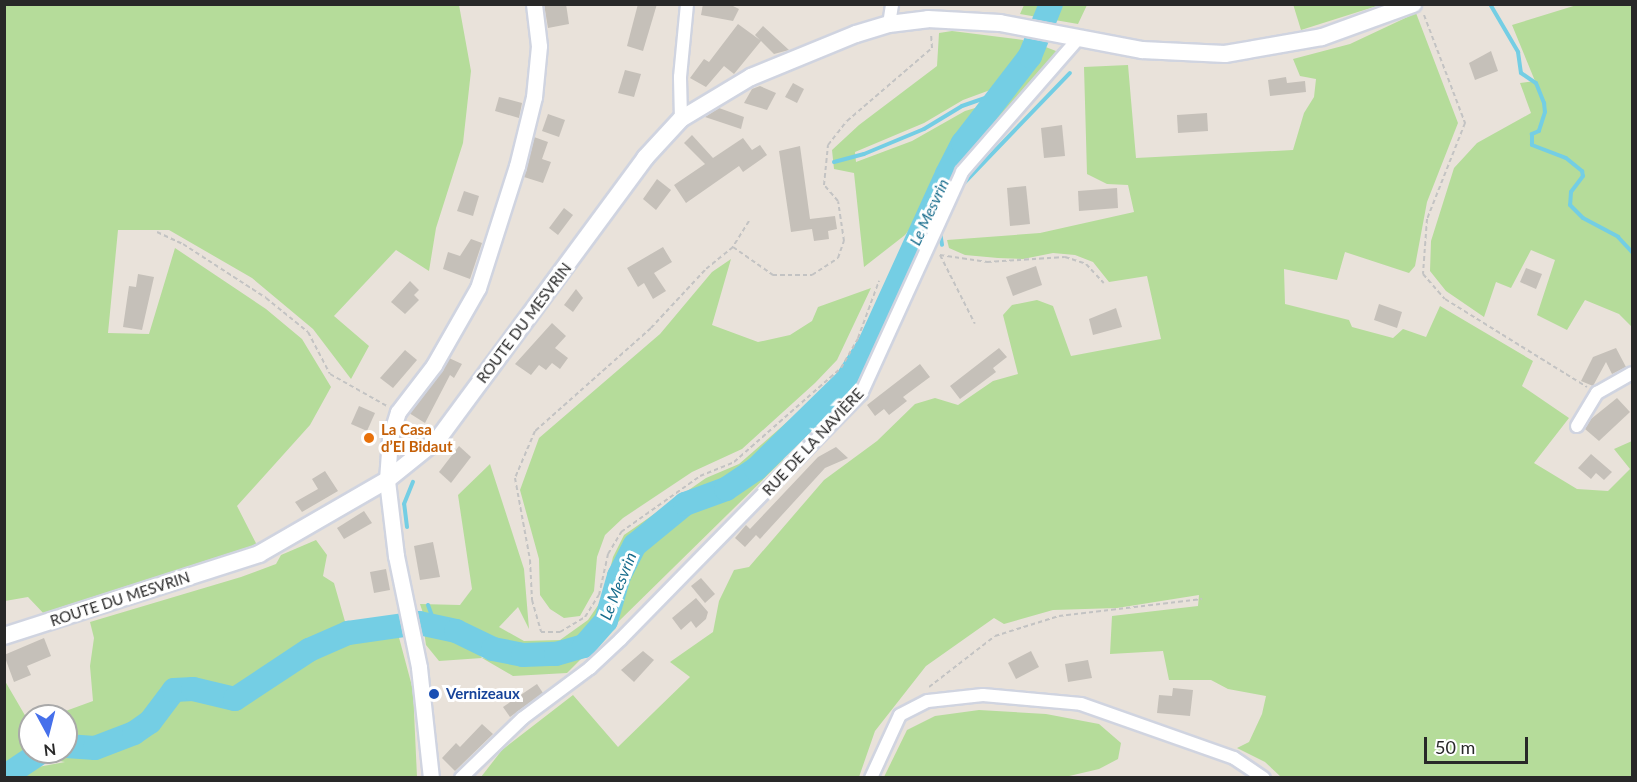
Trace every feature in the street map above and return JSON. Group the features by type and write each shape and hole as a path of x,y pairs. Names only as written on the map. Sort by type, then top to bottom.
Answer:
{"main road":[{"name":"ROUTE DU MESVRIN","path":"4,636 259,554 387,480 438,439 645,158 681,119 751,77 889,24 928,19 974,19 1077,40 1174,53 1258,51 1322,37 1418,9"}],"street":[{"path":"431,777 416,650 387,480 390,438 398,412 434,365 478,288 518,166 534,97 539,46 534,4"},
{"path":"681,119 680,77 687,4"},
{"path":"889,24 892,4"},
{"name":"RUE DE LA NAVIÈRE","path":"461,777 516,725 590,668 621,639 861,394 962,172 1077,40"},
{"path":"1577,426 1597,393 1632,373"},
{"path":"871,777 900,715 928,701 983,695 1081,704 1124,717 1234,758 1263,777"}],"path":[{"path":"1418,9 1465,123 1428,219 1423,274 1445,299 1597,393"},
{"path":"733,248 773,275 812,275 838,258 844,241 838,201 824,185 828,145 847,121 932,48 928,19"},
{"path":"749,221 733,248 705,270 651,328 535,431 515,478 530,560 532,600 541,632 560,632 585,617 599,595 608,555 621,532 700,476 734,462 841,368 858,338 879,281"},
{"path":"157,232 183,244 266,298 308,332 330,374 398,412"},
{"path":"928,243 940,255 975,324"},
{"path":"940,255 987,262 1065,257 1086,264 1104,284"},
{"path":"925,691 995,636 1059,616 1202,599"}],"green space":[{"path":"1024,4 1087,5 1078,24 1020,14"},
{"path":"1293,4 1380,4 1380,5 1301,30"},
{"path":"1580,4 1632,5 1632,327 1619,314 1585,300 1567,330 1537,315 1555,260 1531,250 1511,288 1496,282 1484,317 1446,291 1430,271 1431,241 1454,168 1477,143 1531,113 1520,83 1535,81 1512,25"},
{"path":"5,5 459,5 471,71 463,143 436,228 429,271 396,250 334,316 369,346 351,379 313,329 252,278 169,230 118,230 108,333 149,334 175,248 266,309 302,339 331,387 310,425 237,506 259,549 46,616 28,597 5,601"},
{"path":"1416,13 1458,123 1427,202 1415,266 1409,273 1345,252 1337,280 1284,269 1285,304 1349,320 1352,327 1393,338 1403,329 1426,337 1440,306 1533,361 1522,386 1569,418 1534,463 1577,489 1608,491 1630,469 1614,449 1632,441 1632,777 1281,777 1265,762 1237,748 1249,742 1262,714 1266,696 1228,689 1211,680 1169,680 1163,651 1110,654 1112,616 1198,606 1199,595 1117,608 1053,610 1004,624 994,618 926,666 875,731 859,777 481,777 502,750 573,695 618,747 690,677 670,662 713,632 719,601 734,570 749,567 824,480 877,441 915,404 935,398 958,405 993,381 1018,374 1003,315 1012,305 1037,300 1053,306 1071,356 1161,339 1147,276 1109,282 1093,262 1075,255 1053,253 1023,259 998,258 965,255 949,248 947,240 1040,233 1134,212 1128,185 1107,184 1087,174 1084,67 1128,65 1136,158 1293,150 1304,113 1314,97 1316,79 1300,76 1293,59 1350,44"},
{"path":"952,31 1023,40 1026,52 1001,86 963,100 924,123 855,152 856,162 912,141 965,111 992,103 960,129 934,176 918,218 905,235 864,267 854,173 834,169 832,150 859,125 937,66 939,33"},
{"path":"1043,46 1056,51 1057,59 963,156"},
{"path":"731,259 712,325 758,342 790,335 812,321 818,307 871,288 837,360 815,383 742,449 692,472 623,518 605,535 597,557 594,591 580,616 564,618 550,609 540,595 539,559 520,490 539,438 660,334 712,272"},
{"path":"835,380 833,388 771,448 726,484 702,489 641,534 628,550 606,610 579,642 562,648 520,648 424,616 420,604 460,605 472,589 458,495 490,464 524,569 529,629 518,607 499,627 524,641 560,640 588,620 603,598 613,557 624,535 706,478 739,464"},
{"path":"785,450 783,460 616,624 628,572 639,550 694,504 736,488"},
{"path":"316,540 327,555 323,576 334,583 346,625 393,615 413,690 417,777 15,777 38,767 78,764 78,706 93,701 90,666 94,638 90,622 241,577 276,564 281,555"},
{"path":"424,631 472,645 482,658 439,661 426,645"},
{"path":"583,657 567,673 513,676 482,658 546,663"},
{"path":"5,681 18,704 18,762 5,769"},
{"path":"979,710 1046,714 1099,724 1121,743 1118,759 1099,769 1065,777 884,777 907,730 935,716"}],"building":[{"path":"544,4 566,4 569,24 548,28"},
{"path":"638,4 657,4 643,51 627,46"},
{"path":"703,4 729,4 739,9 733,21 701,15"},
{"path":"738,24 760,40 755,35 763,26 789,50 774,54 761,41 734,74 724,66 706,87 690,78 704,59 709,62"},
{"path":"1491,51 1498,71 1475,80 1469,63"},
{"path":"625,70 641,74 634,97 618,93"},
{"path":"1286,77 1287,83 1305,81 1306,92 1270,96 1268,80"},
{"path":"793,83 804,89 797,103 785,97"},
{"path":"760,86 776,93 767,110 744,103 752,89"},
{"path":"499,97 522,103 519,118 495,111"},
{"path":"719,108 744,117 741,129 705,117"},
{"path":"1207,113 1208,131 1178,133 1177,115"},
{"path":"548,114 565,120 559,137 542,131"},
{"path":"1062,125 1065,156 1044,158 1041,128"},
{"path":"692,135 713,158 743,138 752,150 760,145 767,155 743,172 739,166 686,203 674,185 705,164 684,143"},
{"path":"534,137 548,142 542,159 551,162 543,183 524,177"},
{"path":"800,146 810,219 835,216 837,229 828,231 829,239 814,241 812,229 791,232 779,151"},
{"path":"657,179 671,190 656,210 643,199"},
{"path":"1026,186 1030,224 1010,226 1007,188"},
{"path":"1117,188 1118,208 1079,211 1078,191"},
{"path":"464,191 479,196 473,216 457,211"},
{"path":"564,208 573,215 558,235 549,228"},
{"path":"471,239 482,243 470,279 443,269 448,252 460,256"},
{"path":"663,247 672,262 654,273 666,291 653,299 644,283 638,287 627,268"},
{"path":"1036,266 1042,285 1013,296 1006,277"},
{"path":"1526,268 1542,274 1536,289 1520,282"},
{"path":"138,274 154,277 142,330 123,327 129,286 136,287"},
{"path":"410,281 419,290 414,295 419,300 405,314 391,302"},
{"path":"576,289 583,298 573,312 564,305"},
{"path":"1379,304 1402,312 1397,328 1374,320"},
{"path":"1116,308 1122,327 1093,335 1089,319"},
{"path":"552,323 566,336 555,348 568,358 560,369 552,363 546,370 539,365 531,375 515,364"},
{"path":"999,348 1007,357 993,368 996,372 960,399 950,386"},
{"path":"1616,348 1626,367 1612,374 1606,362 1593,386 1581,381 1593,357"},
{"path":"405,350 417,360 393,388 380,378"},
{"path":"449,358 462,364 454,378 450,375 425,423 409,413"},
{"path":"920,364 930,377 903,397 907,401 889,415 884,409 875,416 867,405"},
{"path":"1617,398 1630,412 1599,441 1585,429 1591,419"},
{"path":"359,406 375,413 367,431 351,424"},
{"path":"459,446 471,457 451,483 439,472"},
{"path":"836,447 848,458 825,468 760,539 756,535 745,547 735,538 746,525 750,529 818,457"},
{"path":"1591,454 1612,472 1604,480 1596,473 1591,479 1578,468"},
{"path":"325,471 338,491 302,512 295,502 318,489 312,479"},
{"path":"364,511 372,523 344,539 337,528"},
{"path":"433,542 440,577 420,580 414,546"},
{"path":"386,569 390,590 374,593 370,572"},
{"path":"701,578 715,594 705,603 691,586"},
{"path":"696,598 708,612 706,619 696,628 691,621 681,630 672,618"},
{"path":"44,638 51,656 27,666 31,675 14,682 4,655"},
{"path":"643,651 654,660 634,682 621,670"},
{"path":"1031,651 1039,667 1016,679 1008,663"},
{"path":"1088,660 1092,678 1068,682 1065,664"},
{"path":"537,684 543,693 510,717 503,707"},
{"path":"1173,688 1193,690 1190,716 1157,713 1159,695 1172,696"},
{"path":"482,724 493,734 455,771 442,758 456,743 460,747"}],"waterway":[{"name":"Le Mesvrin","path":"78,747 95,748 134,733 150,722 174,690 193,689 235,699 309,650 348,633 419,623 456,631 493,649 523,655 556,654 584,646 606,621 619,576 635,545 685,504 726,489 756,469 846,381 870,343 963,143 1030,56 1051,4"},
{"path":"1490,4 1518,52 1521,73 1536,83 1544,103 1545,112 1539,131 1532,134 1532,145 1566,158 1582,171 1583,176 1571,192 1570,205 1583,218 1618,237 1632,252"},
{"path":"963,184 1070,73"},
{"path":"834,162 864,154 924,129 962,106 1005,91"},
{"path":"940,232 942,245"},
{"path":"407,527 404,504 413,482"},
{"path":"428,605 435,624"},
{"name":"Le Mesvrin","path":"4,777 23,764"}],"place":[{"name":"La Casa d’El Bidaut","path":"369,438"},
{"name":"Vernizeaux","path":"434,694"}]}
